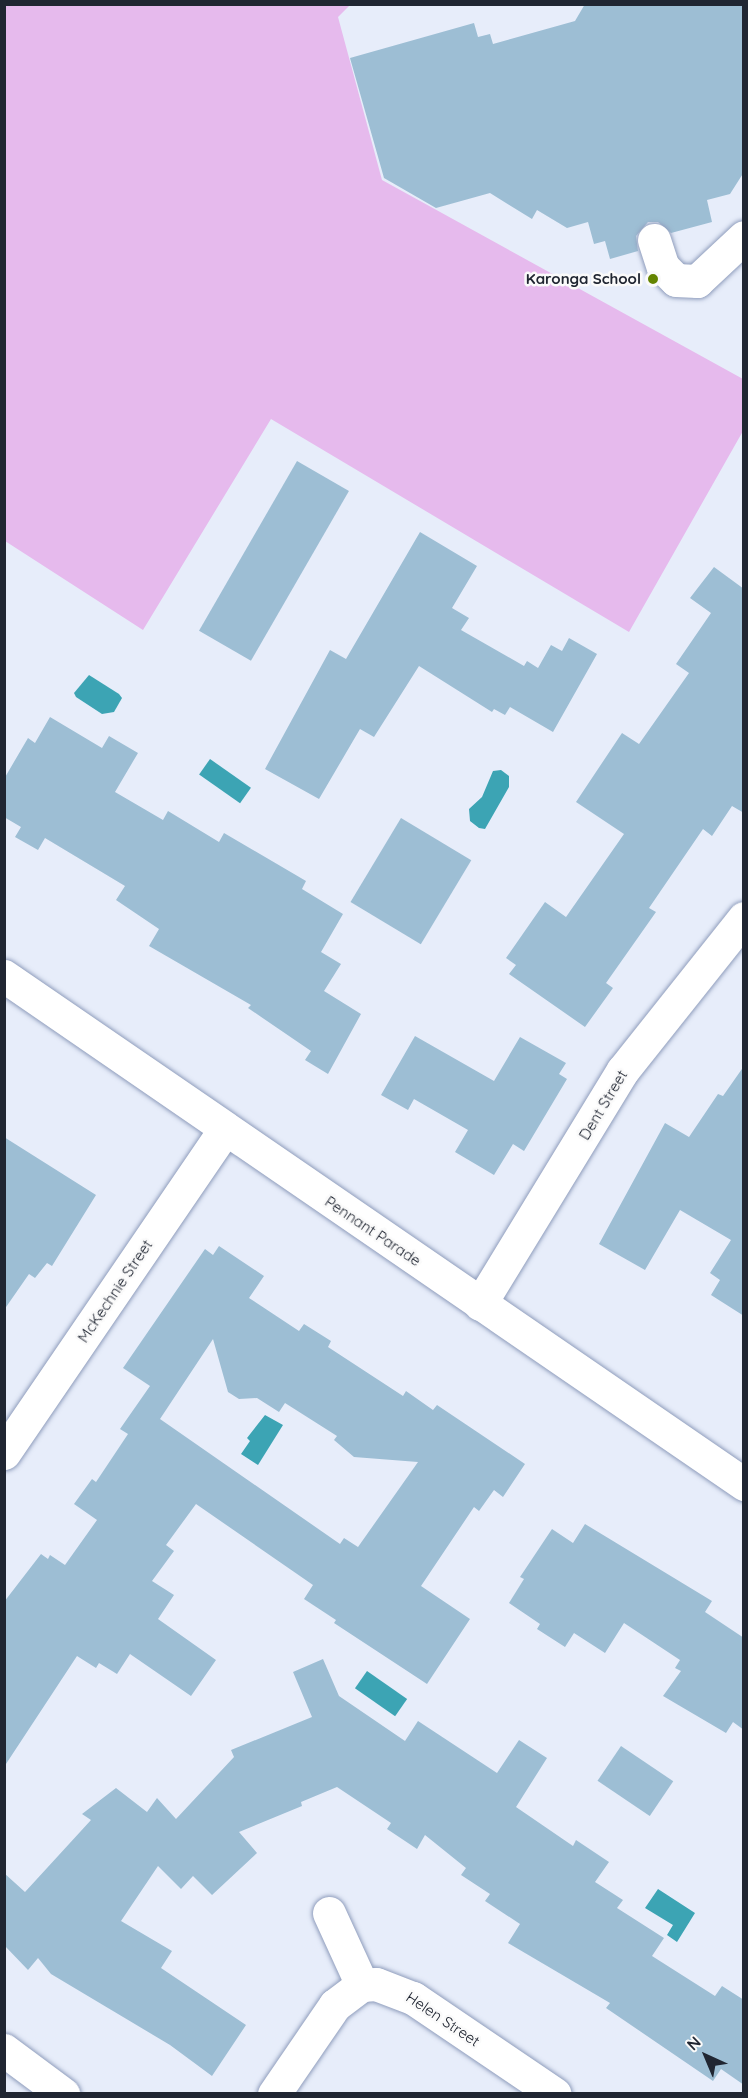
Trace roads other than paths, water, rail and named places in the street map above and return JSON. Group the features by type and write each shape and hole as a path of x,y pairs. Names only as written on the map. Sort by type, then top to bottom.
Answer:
{"street":[{"path":"654,240 663,267 676,280 697,281 744,237"},
{"name":"Dent Street","path":"480,1304 623,1070 744,918"},
{"name":"Pennant Parade","path":"4,976 744,1484"},
{"name":"McKechnie Street","path":"4,1453 225,1129"},
{"path":"274,2094 335,2006 362,1985 329,1913"},
{"name":"Helen Street","path":"362,1985 376,1984 402,1991 555,2094"},
{"path":"4,2050 63,2094"}],"water":[{"path":"89,675 122,698 114,712 102,714 76,697 74,693"},
{"path":"210,759 251,788 240,803 199,775"},
{"path":"501,770 509,776 509,787 485,829 479,828 470,821 469,809 482,797 493,771"},
{"path":"265,1415 283,1425 258,1465 241,1454 250,1441 247,1438"},
{"path":"367,1671 407,1699 395,1716 355,1688"},
{"path":"658,1889 695,1913 677,1942 667,1935 673,1925 645,1908"}],"place":[{"name":"Karonga School","path":"653,279"}]}
